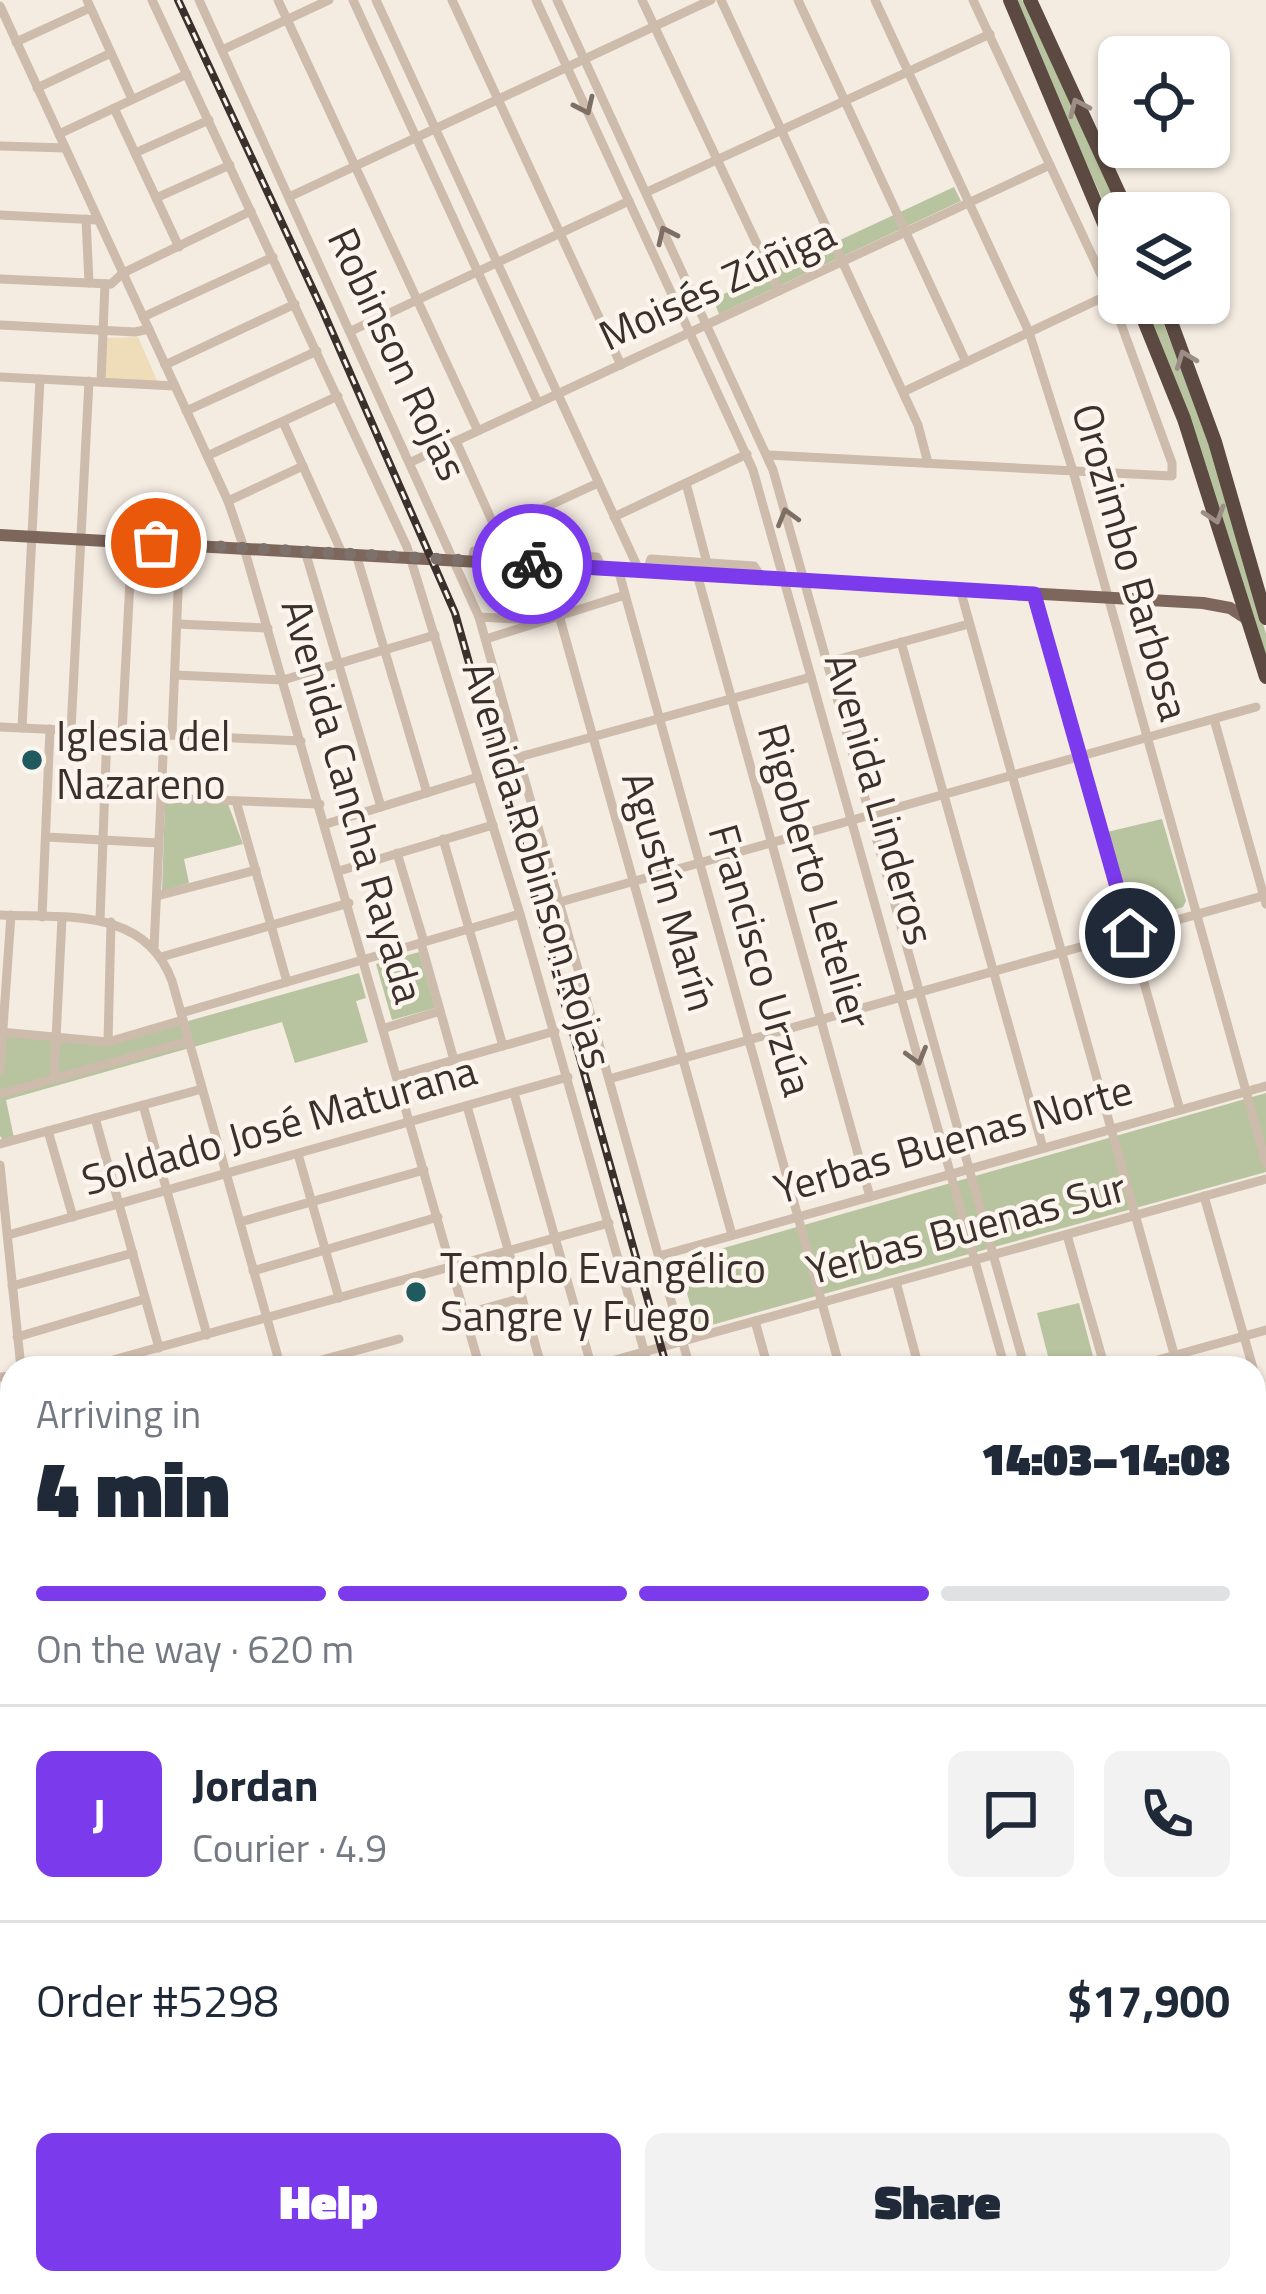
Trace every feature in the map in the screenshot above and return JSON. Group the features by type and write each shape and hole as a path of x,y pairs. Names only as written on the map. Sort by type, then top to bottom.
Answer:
{"highway":[{"path":"1010,0 1098,209"},
{"path":"1030,0 1118,192"},
{"path":"1146,324 1184,418 1266,677"},
{"path":"1172,324 1215,442 1266,619"}],"main road":[{"path":"0,535 643,571 702,568 761,578 1203,604 1234,610 1249,622"},
{"path":"1203,604 1225,594 1233,573"}],"street":[{"name":"Avenida Robinson Rojas","path":"152,0 410,557 494,824 646,1356"},
{"name":"Robinson Rojas","path":"199,0 479,617 686,1356"},
{"path":"278,0 478,431"},
{"path":"222,50 328,0"},
{"path":"352,0 538,403"},
{"path":"376,0 643,571"},
{"path":"452,0 621,364"},
{"name":"Avenida Linderos","path":"536,0 747,454 1002,1356"},
{"name":"Avenida Linderos","path":"557,0 768,455 1021,1356"},
{"path":"642,0 778,291"},
{"path":"289,197 711,0"},
{"path":"721,0 918,425 928,463"},
{"path":"798,0 966,362"},
{"name":"Orozimbo Barbosa","path":"875,0 1029,332 1073,471 1266,1163"},
{"path":"974,0 1098,268"},
{"path":"16,42 88,4 133,99"},
{"name":"Avenida Cancha Rayada","path":"0,7 228,501 349,903 477,1356"},
{"path":"646,192 990,34"},
{"path":"38,88 111,53"},
{"path":"58,134 187,74"},
{"path":"114,108 179,247"},
{"path":"135,153 208,119"},
{"path":"0,146 65,148"},
{"path":"156,198 230,165"},
{"name":"Moisés Zúñiga","path":"411,462 1051,165"},
{"path":"351,331 629,201"},
{"path":"0,279 105,284 251,211"},
{"path":"0,215 98,220"},
{"path":"86,219 89,283"},
{"path":"143,317 273,257"},
{"path":"71,730 81,539 105,284"},
{"path":"903,392 1098,300"},
{"path":"165,364 295,304"},
{"path":"768,455 1172,476 1172,463 1121,324"},
{"path":"0,325 149,329"},
{"path":"186,411 317,351"},
{"path":"0,377 175,386"},
{"path":"22,728 40,379"},
{"path":"207,456 338,396"},
{"path":"283,422 349,554 385,650 428,793"},
{"path":"457,441 506,552"},
{"path":"614,517 747,454"},
{"path":"228,501 303,466"},
{"path":"496,530 598,483"},
{"name":"Rigoberto Letelier","path":"686,483 732,699 870,1197"},
{"path":"539,510 561,555"},
{"path":"122,733 132,542"},
{"path":"181,544 175,676 161,798 158,953 182,1017 277,1356"},
{"path":"305,551 381,807"},
{"path":"472,560 474,551 597,557 602,568"},
{"name":"Agustín Marín","path":"545,565 732,1235"},
{"name":"Francisco Urzúa","path":"617,569 837,1356"},
{"path":"960,589 1174,1355"},
{"path":"1034,594 1180,1110"},
{"path":"486,639 625,596"},
{"path":"479,617 545,620"},
{"path":"177,624 268,628"},
{"path":"828,662 969,624"},
{"path":"175,676 284,680 435,635"},
{"path":"901,643 1043,1148"},
{"path":"519,757 811,677"},
{"path":"560,902 1256,707"},
{"path":"609,1079 1265,898 1214,719"},
{"path":"0,727 301,741"},
{"path":"42,917 50,729"},
{"path":"107,732 103,840 108,1042"},
{"path":"326,824 478,777"},
{"path":"161,798 320,804"},
{"path":"236,801 287,982"},
{"path":"339,871 494,824"},
{"path":"46,837 159,843"},
{"path":"443,839 503,1046"},
{"path":"398,853 454,1060"},
{"path":"157,896 256,871"},
{"path":"158,953 349,903"},
{"path":"3,1032 108,1042 287,982 520,914"},
{"path":"0,1070 6,915 105,921 130,929 158,953"},
{"path":"54,1079 62,918"},
{"path":"385,1028 440,1012"},
{"path":"398,1076 554,1031"},
{"path":"0,1094 188,1041"},
{"name":"Soldado José Maturana","path":"8,1235 568,1078"},
{"name":"Yerbas Buenas Norte","path":"658,1256 1266,1086"},
{"path":"0,1144 202,1089"},
{"path":"514,1093 587,1356"},
{"path":"142,1106 207,1335"},
{"path":"467,1106 539,1356"},
{"path":"95,1118 159,1348"},
{"path":"48,1131 73,1217"},
{"path":"298,1154 339,1298"},
{"path":"0,1165 8,1235 5,1255 19,1356"},
{"path":"240,1222 424,1170"},
{"name":"Yerbas Buenas Sur","path":"630,1356 1266,1179"},
{"path":"1204,1196 1249,1356"},
{"path":"254,1271 438,1217"},
{"path":"129,1356 609,1223"},
{"path":"1067,1234 1102,1356"},
{"path":"12,1286 133,1253"},
{"path":"896,1282 916,1356"},
{"path":"465,1314 522,1298"},
{"path":"17,1337 145,1299"},
{"path":"755,1321 765,1356"},
{"path":"1171,1356 1266,1330"},
{"path":"336,1356 399,1339"}],"green space":[{"path":"1012,0 1022,0 1113,192 1099,192"},
{"path":"954,187 961,201 719,314 713,299"},
{"path":"1148,324 1164,324 1204,424 1266,634 1266,665"},
{"path":"165,801 228,804 243,844 184,859 189,883 162,891"},
{"path":"1162,819 1186,901 1183,907 1136,921 1107,832"},
{"path":"419,952 435,1008 392,1020 376,964"},
{"path":"359,973 366,998 356,1001 368,1042 295,1063 282,1022 6,1100 14,1138 4,1141 0,1136 0,1036 110,1043"},
{"path":"1266,1093 1266,1172 697,1329 678,1261"},
{"path":"1079,1303 1093,1356 1048,1356 1037,1313"}],"sand":[{"path":"138,337 158,383 106,381 106,338"}],"railway":[{"path":"178,0 322,309 455,613 664,1356"}],"way so far":[{"path":"156,543 532,564"}],"place":[{"name":"Iglesia del Nazareno","path":"32,760"},
{"name":"Templo Evangélico Sangre y Fuego","path":"416,1292"}],"route":[{"path":"532,564 1034,594 1130,933"}]}
